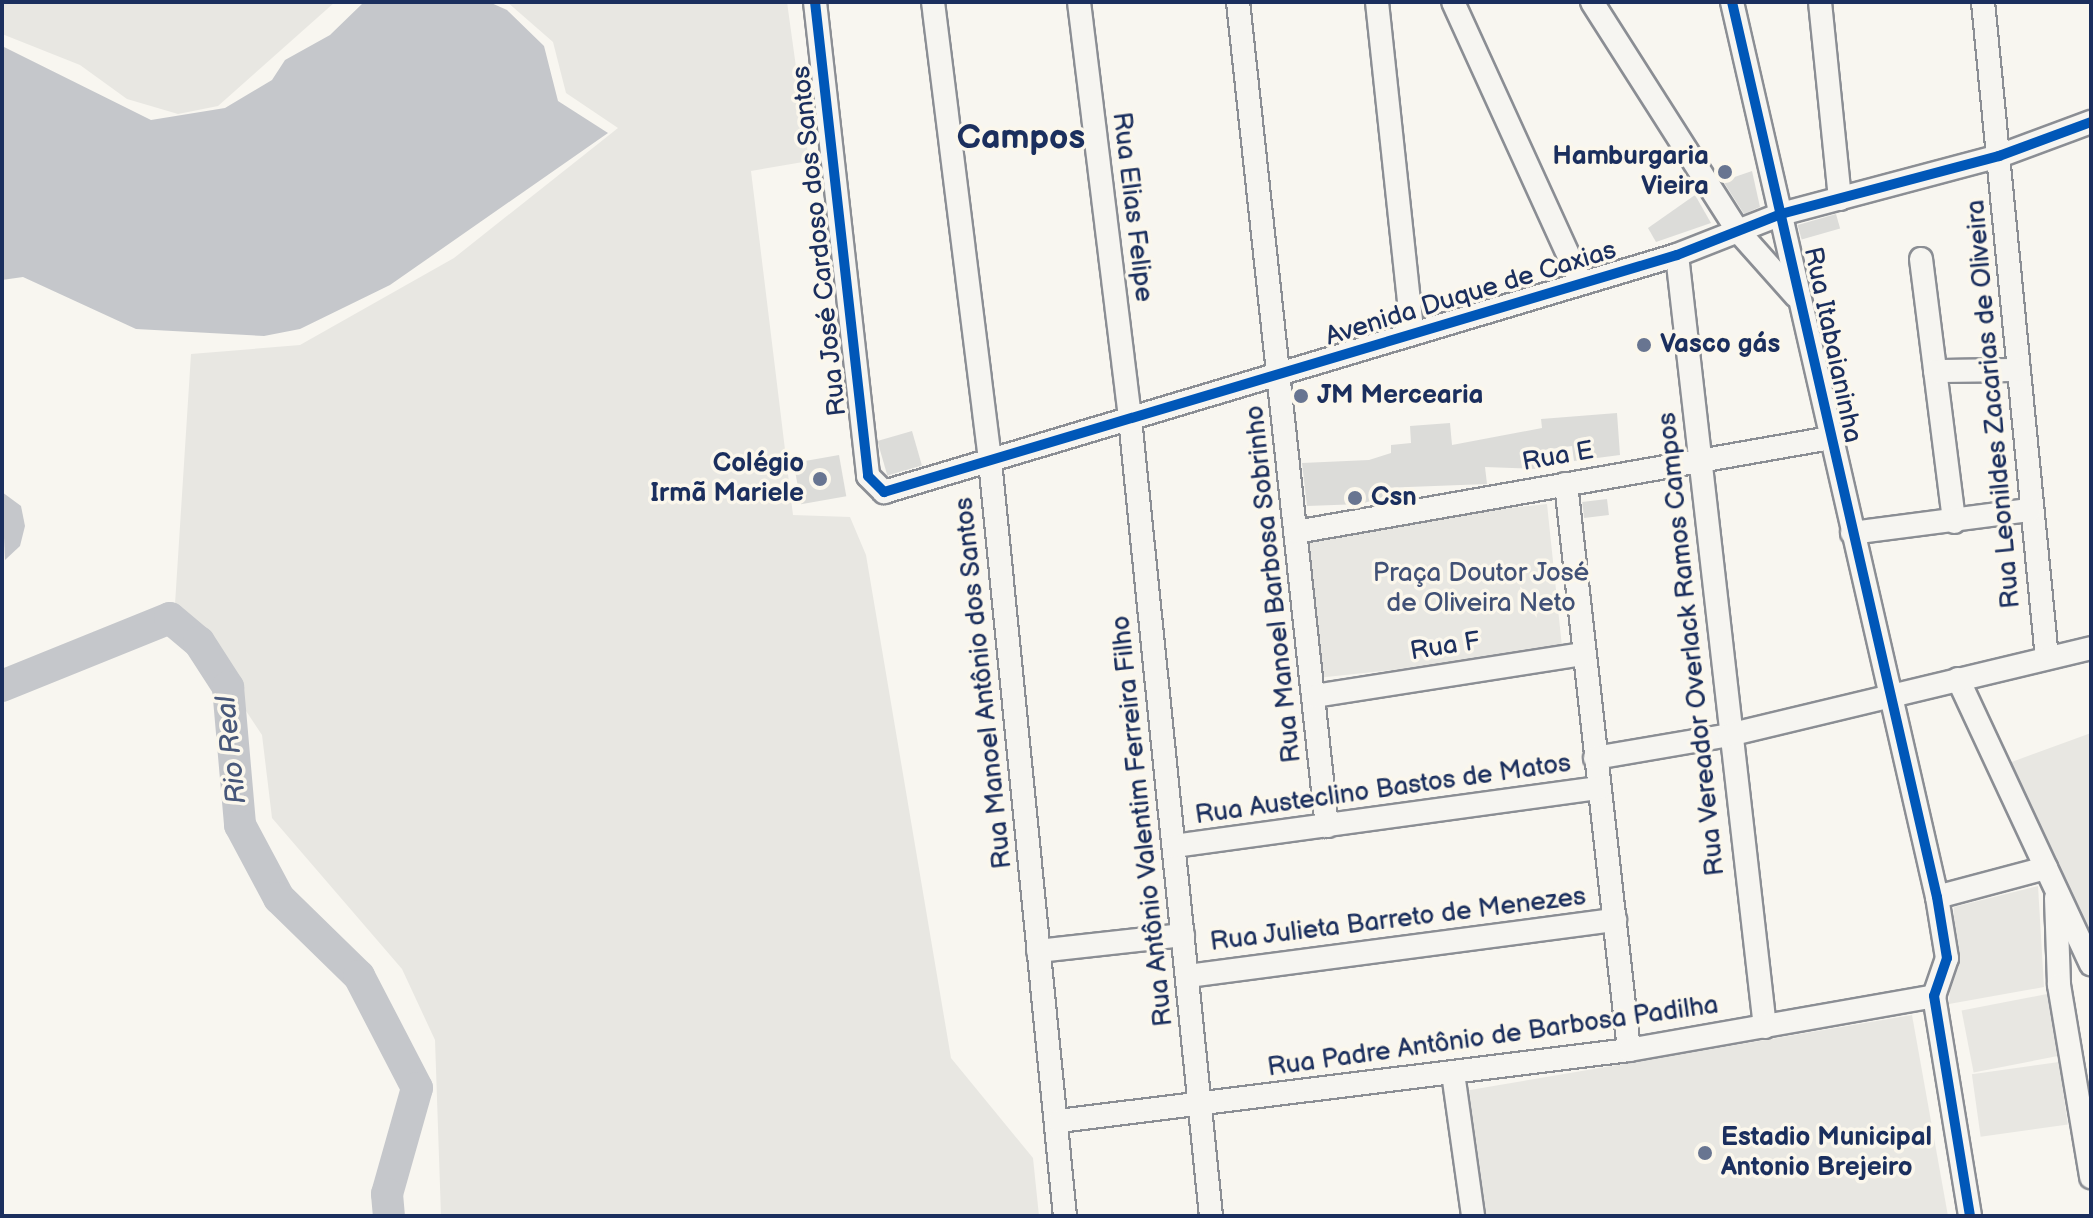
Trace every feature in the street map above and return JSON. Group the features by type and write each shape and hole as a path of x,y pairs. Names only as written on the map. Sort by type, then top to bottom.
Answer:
{"street":[{"name":"Rua José Cardoso dos Santos","path":"815,2 868,476"},
{"name":"Rua Manoel Antônio dos Santos","path":"933,2 990,461 1038,951 1059,1121 1065,1216"},
{"name":"Rua Elias Felipe","path":"1079,2 1130,419"},
{"name":"Rua Manoel Barbosa Sobrinho","path":"1238,2 1327,826"},
{"path":"1377,2 1412,331"},
{"path":"1453,2 1581,283"},
{"path":"1592,2 1738,231 1798,299"},
{"name":"Rua Itabaianinha","path":"1732,2 1937,897 1947,958 1934,996"},
{"path":"1820,2 1840,199"},
{"name":"Rua Leonildes Zacarias de Oliveira","path":"1983,2 2030,510 2047,658"},
{"name":"Avenida Duque de Caxias","path":"868,476 884,492 1280,376 1412,331 1677,255 1781,214 1999,156 2091,122"},
{"name":"Rua Vereador Overlack Ramos Campos","path":"1677,255 1729,735 1765,1027"},
{"path":"1921,259 1954,522"},
{"path":"1935,371 2019,370"},
{"name":"Rua Antônio Valentim Ferreira Filho","path":"1130,419 1211,1216"},
{"name":"Rua E","path":"1296,532 1830,438"},
{"path":"1566,484 1629,1050"},
{"path":"1852,533 2030,510"},
{"path":"1595,758 1729,735 2091,648"},
{"name":"Rua F","path":"1315,696 1584,654"},
{"path":"1958,679 2091,964"},
{"name":"Rua Austeclino Bastos de Matos","path":"1174,846 1599,788"},
{"path":"1937,897 2046,868"},
{"path":"2057,893 2059,985 2091,1177"},
{"name":"Rua Julieta Barreto de Menezes","path":"1188,976 1615,920"},
{"path":"1038,951 1183,935"},
{"path":"1934,996 1970,1216"},
{"name":"Rua Padre Antônio de Barbosa Padilha","path":"1059,1121 1200,1106 1629,1050 1934,996"},
{"path":"1453,1073 1469,1215"}],"green space":[{"path":"2,2 335,2 218,106 178,114 127,99 80,65 2,34"},
{"path":"507,2 787,2 809,161 751,171 793,515 850,517 866,555 951,1058 1033,1158 1039,1216 441,1216 435,1040 402,969 272,818 262,735 175,604 191,354 300,345 454,258 618,128 566,93 553,42"},
{"name":"Praça Doutor José de Oliveira Neto","path":"1547,504 1563,652 1319,678 1303,530"},
{"path":"2091,733 2091,936 2009,763"},
{"path":"2038,886 2044,987 1949,1004 1954,907"},
{"path":"2047,994 2059,1056 1974,1072 1962,1011"},
{"name":"Estadio Municipal Antonio Brejeiro","path":"1912,1015 1948,1216 1484,1216 1464,1091"},
{"path":"2059,1062 2068,1124 1981,1137 1972,1074"}],"shaded area":[{"path":"364,2 489,2 507,10 544,46 558,101 608,133 390,285 300,329 264,336 136,329 23,277 2,280 2,46 151,120 225,108 272,80 285,60 330,35"},
{"path":"2,492 21,506 25,526 20,546 5,560"}],"building":[{"path":"1752,171 1760,207 1744,214 1723,181"},
{"path":"1695,195 1711,223 1656,242 1648,228"},
{"path":"1836,214 1840,228 1802,239 1798,225"},
{"path":"1617,413 1620,455 1574,461 1572,446 1536,451 1538,469 1485,467 1487,484 1382,488 1383,497 1361,504 1307,506 1302,463 1369,460 1391,453 1391,445 1411,443 1410,426 1450,423 1452,445 1542,428 1541,419"},
{"path":"912,431 922,466 887,476 877,441"},
{"name":"Colégio Irmã Mariele","path":"839,455 846,496 801,504 794,463"},
{"path":"1607,499 1609,515 1584,518 1582,502"}],"waterway":[{"name":"Rio Real","path":"2,686 170,618 199,642 228,687 240,825 279,898 359,976 417,1088 387,1194 389,1216"}],"cycle path":[{"path":"815,2 868,476 884,492 1677,255 1781,214 1999,156 2091,122"},
{"path":"1732,2 1937,897 1947,958 1934,996 1970,1216"}],"place":[{"name":"Hamburgaria Vieira","path":"1725,172"},
{"name":"Vasco gás","path":"1644,345"},
{"name":"JM Mercearia","path":"1301,396"},
{"name":"Colégio Irmã Mariele","path":"820,479"},
{"name":"Csn","path":"1355,498"},
{"name":"Estadio Municipal Antonio Brejeiro","path":"1705,1153"}],"district":[{"name":"Campos","path":"1021,138"}]}
